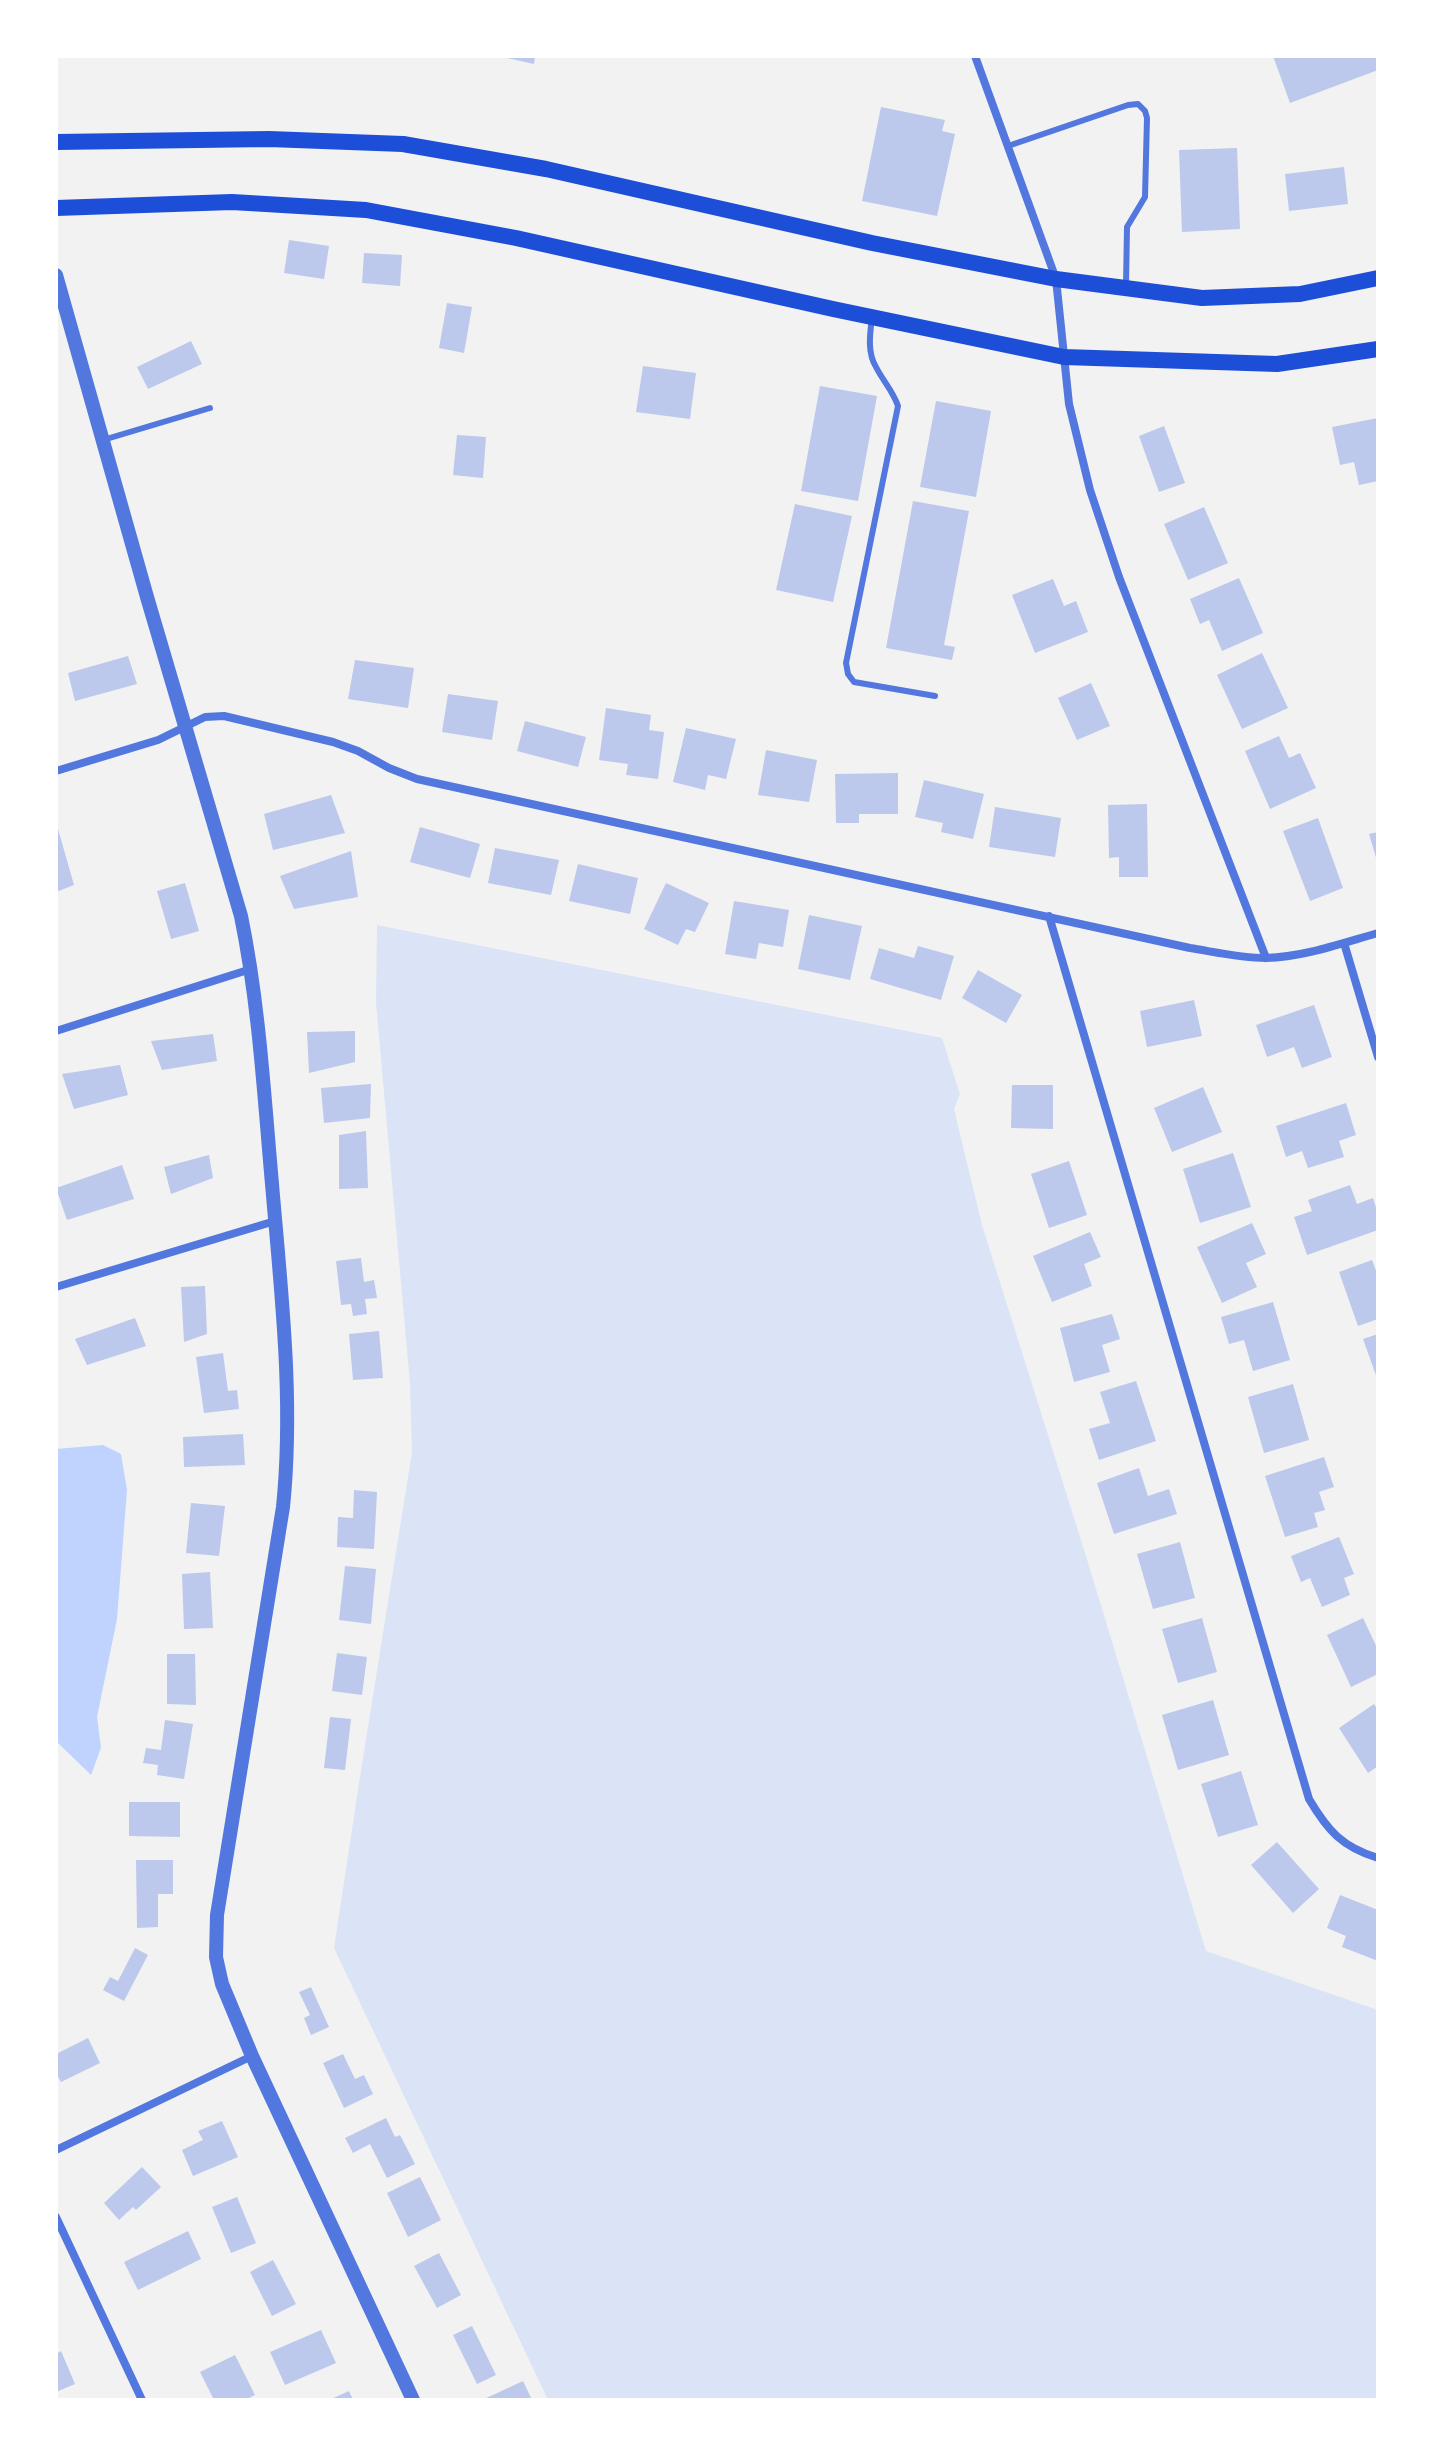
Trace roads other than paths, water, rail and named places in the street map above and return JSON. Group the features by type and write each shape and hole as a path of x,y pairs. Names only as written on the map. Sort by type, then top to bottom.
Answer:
{"main road":[{"path":"56,142 269,139 403,144 546,169 872,243 1056,279 1202,298 1300,294 1378,278"},
{"path":"56,208 232,202 366,210 516,238 1064,357 1277,364 1378,349"}],"street":[{"path":"975,56 1056,279 1069,404 1090,490 1119,577 1266,958"},
{"path":"56,275 241,916 251,969 275,1221 289,1411 287,1468 217,1915 216,1957 222,1984 252,2056 413,2400"},
{"path":"56,771 158,740 205,717 224,716 333,742 417,779 1190,948 1266,958 1302,953 1378,933"},
{"path":"1049,916 1309,1799 1325,1825 1343,1843 1378,1858"},
{"path":"1344,943 1378,1057"},
{"path":"56,1031 251,969"},
{"path":"56,1287 275,1221"},
{"path":"56,2150 252,2056"},
{"path":"56,2217 142,2400"}],"lane":[{"path":"1008,146 1128,105 1138,104 1145,111 1145,197 1127,227 1126,288"},
{"path":"872,317 869,342 874,365 894,393 898,406 846,663 848,674 854,682 935,696"},
{"path":"103,440 210,408"}],"water":[{"path":"103,1445 121,1454 127,1490 117,1619 97,1717 101,1748 91,1775 56,1741 56,1449"}]}
